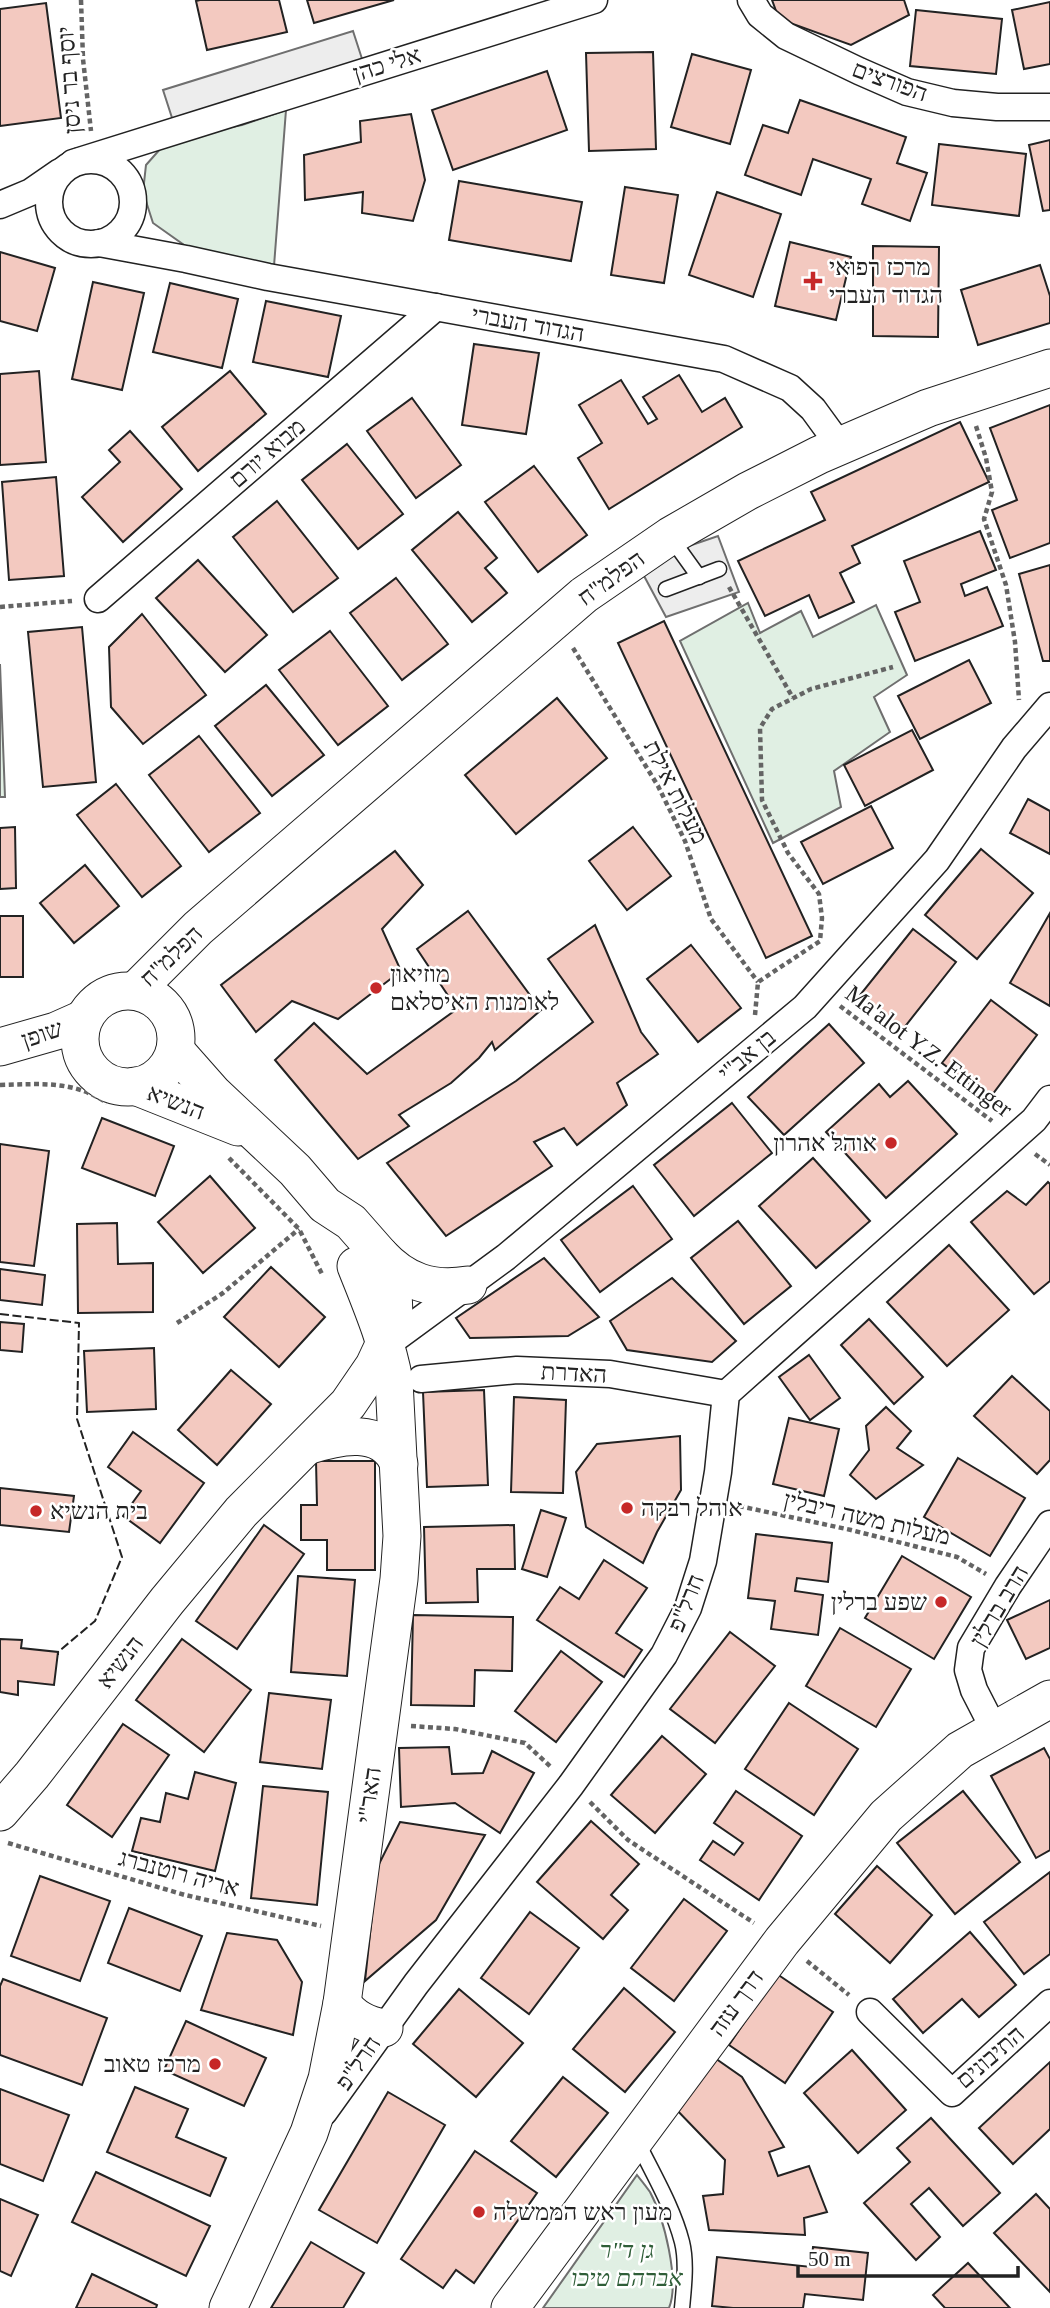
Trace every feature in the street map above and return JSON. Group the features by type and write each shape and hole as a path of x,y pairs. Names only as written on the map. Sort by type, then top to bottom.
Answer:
{"street":[{"name":"אלי כהן","path":"76,164 180,128 594,0"},
{"name":"הפורצים","path":"751,0 760,15 786,36 907,92 953,103 997,107 1050,107"},
{"name":"אלי כהן","path":"125,177 140,156 155,142 180,128"},
{"path":"0,207 87,159 101,160 115,166 125,177"},
{"path":"65,235 55,224 49,195 52,184 76,164"},
{"name":"הגדוד העברי","path":"125,177 144,227 186,259"},
{"path":"99,243 113,238 124,229 134,202"},
{"path":"0,207 30,216 65,235"},
{"name":"הגדוד העברי","path":"65,235 84,243 99,243 268,277 724,359 790,388 813,409 840,446"},
{"name":"מבוא יורם","path":"98,599 436,307"},
{"name":"הפלמ\"ח","path":"135,991 198,928 584,595 670,536 748,491 840,446 928,408 1050,368"},
{"name":"בן אב\"י","path":"386,1345 506,1257 805,1007 937,860 1028,731 1050,706"},
{"name":"הפלמ\"ח","path":"168,1012 191,960 239,894"},
{"path":"119,991 135,991 150,996 168,1012 175,1026 175,1050 163,1071 151,1081 123,1096 118,1086 104,1081 86,1064 79,1042 83,1019 92,1006 104,996 119,991"},
{"name":"שופן","path":"0,1047 56,1031 83,1019"},
{"name":"הנשיא","path":"175,1050 213,1094 295,1170 326,1205 354,1269 357,1331 349,1376"},
{"name":"שופן","path":"0,1055 86,1064"},
{"name":"הנשיא","path":"123,1096 256,1134"},
{"path":"726,1394 1034,1120 1050,1099"},
{"path":"354,1269 395,1270 418,1283 441,1288 468,1285"},
{"name":"האר\"י","path":"228,2308 309,2133 327,2079 342,2003 399,1579 402,1536 394,1381 386,1345 354,1269"},
{"name":"הנשיא","path":"241,1512 273,1462 349,1376 386,1345"},
{"name":"הנשיא","path":"0,1812 241,1512 355,1395 386,1345"},
{"name":"האדרת","path":"421,1379 517,1370 610,1374 726,1394"},
{"name":"חרל\"פ","path":"309,2133 384,2028 572,1785 664,1655 688,1608 703,1562 718,1472 726,1394"},
{"path":"307,1446 330,1439 364,1437 383,1444 393,1452 399,1464"},
{"name":"הרב ברלין","path":"994,1729 974,1690 968,1670 971,1648 1008,1586 1050,1524"},
{"name":"דרך עזה","path":"510,2308 782,1941 886,1816 960,1750 994,1729 1042,1711"},
{"path":"342,2003 354,2017 364,2023 384,2028"},
{"name":"התיבונים","path":"870,2011 953,2092 1050,2003"}],"lane":[{"path":"670,536 699,577"},
{"path":"666,589 719,569"},
{"path":"635,2137 668,2206 682,2244 682,2308"}],"path":[{"name":"יוסף בר ניסן","path":"76,164 83,59 81,0"},
{"path":"967,395 988,469 992,492 984,519 1006,585 1015,642 1017,691 1028,731"},
{"path":"719,569 793,698"},
{"path":"0,607 98,599"},
{"name":"מעלות אילת","path":"555,621 658,786 685,841 711,919 758,982"},
{"path":"765,1040 754,1012 758,982 820,941 821,918 819,894 788,853 762,800 760,728 772,709 811,689 893,667"},
{"name":"Ma'alot Y.Z. Ettinger","path":"820,991 1050,1165"},
{"path":"0,1085 58,1084 123,1096"},
{"path":"228,1157 299,1229 354,1269"},
{"path":"177,1323 223,1293 326,1205"},
{"name":"מעלות משה ריבלין","path":"712,1501 851,1530 957,1557 1008,1586"},
{"path":"379,1724 455,1729 525,1743 628,1840 782,1941 870,2011"},
{"name":"אריה רוטנברג","path":"0,1841 186,1895 351,1933"}],"green space":[{"path":"286,110 274,266 187,247 153,223 143,192 146,165 169,139 242,125"},
{"path":"748,603 760,633 801,611 813,637 876,605 907,675 874,697 890,732 834,771 841,807 773,843 680,641"},
{"path":"0,664 5,797 0,797"},
{"name":"גן ד\"ר אברהם טיכו","path":"637,2175 650,2192 665,2233 673,2282 669,2308 543,2308"}],"shaded area":[{"path":"353,31 364,65 174,124 163,90"},
{"path":"718,536 739,592 666,617 643,574 683,548"}],"building":[{"path":"279,0 287,32 207,50 196,1"},
{"path":"307,0 394,0 314,23"},
{"path":"772,0 904,0 909,15 851,45 779,19"},
{"path":"1050,2 1050,64 1024,69 1012,10"},
{"path":"46,3 61,118 0,126 0,9"},
{"path":"916,10 1002,19 996,74 910,66"},
{"path":"653,52 656,149 589,151 586,53"},
{"path":"692,54 751,70 730,144 671,127"},
{"path":"547,71 567,130 453,170 432,110"},
{"path":"800,100 906,137 897,163 927,173 910,221 862,204 871,179 813,159 801,195 745,175 763,125 788,133"},
{"path":"411,114 425,180 413,221 362,213 363,192 305,200 304,155 361,142 360,121"},
{"path":"1050,140 1050,210 1043,211 1029,145"},
{"path":"939,144 1026,154 1019,216 932,205"},
{"path":"459,181 582,202 571,261 449,240"},
{"path":"625,187 678,195 664,283 611,275"},
{"path":"717,192 781,214 753,297 689,275"},
{"name":"מרכז רפואי הגדוד העברי","path":"790,242 851,257 836,320 775,306"},
{"path":"873,246 939,247 938,337 873,336"},
{"path":"0,252 55,268 37,331 0,321"},
{"path":"1040,265 1050,296 1050,323 978,345 961,290"},
{"path":"93,282 144,293 122,390 72,379"},
{"path":"170,283 238,299 222,368 153,352"},
{"path":"266,301 341,316 328,377 253,362"},
{"path":"474,344 539,353 526,434 462,425"},
{"path":"39,371 46,462 0,465 0,374"},
{"path":"230,371 266,414 198,471 162,427"},
{"path":"679,375 702,412 725,398 742,427 609,509 578,458 602,443 579,405 621,380 648,424 657,419 643,397"},
{"path":"412,398 461,465 416,498 367,431"},
{"path":"1050,405 1050,543 1010,558 992,510 1017,500 990,428"},
{"path":"960,422 989,482 852,546 860,563 840,573 854,602 819,618 809,595 765,616 738,561 825,520 811,492"},
{"path":"130,431 182,489 123,542 82,497 120,462 109,450"},
{"path":"347,444 403,514 358,549 302,480"},
{"path":"534,466 587,535 538,572 485,502"},
{"path":"56,477 64,576 9,580 2,482"},
{"path":"277,501 338,578 293,612 233,537"},
{"path":"458,512 497,558 485,568 507,593 472,622 412,550"},
{"path":"980,531 996,570 961,584 965,596 987,587 1003,626 915,661 895,612 920,602 904,561"},
{"path":"198,560 267,635 225,672 156,598"},
{"path":"1050,565 1050,661 1043,661 1019,574"},
{"path":"396,578 448,644 402,680 350,613"},
{"path":"142,614 206,695 143,744 111,707 109,647"},
{"path":"664,621 812,936 766,958 618,643"},
{"path":"82,627 96,782 43,787 28,632"},
{"path":"330,631 388,706 338,745 279,670"},
{"path":"969,660 991,703 920,739 898,696"},
{"path":"266,685 324,755 272,796 215,726"},
{"path":"557,698 607,758 516,834 465,775"},
{"path":"912,730 933,770 865,806 844,765"},
{"path":"199,736 260,813 209,852 149,775"},
{"path":"116,784 181,866 142,897 77,815"},
{"path":"1028,799 1050,811 1050,854 1010,833"},
{"path":"871,806 893,848 823,884 801,842"},
{"path":"15,827 16,888 0,889 0,828"},
{"path":"633,827 671,876 627,910 589,861"},
{"path":"981,849 1033,893 977,959 925,915"},
{"path":"395,851 423,885 382,929 401,971 338,1019 292,1001 256,1032 221,985"},
{"path":"85,865 119,906 74,943 40,903"},
{"path":"468,911 541,1010 495,1050 492,1042 479,1058 451,1083 399,1115 409,1126 358,1159 275,1060 314,1023 367,1074 457,1009 417,949"},
{"path":"1050,913 1050,1006 1010,983"},
{"path":"0,916 23,916 23,977 0,977"},
{"path":"595,925 641,1032 658,1054 617,1083 627,1105 577,1145 564,1128 534,1142 552,1166 446,1236 387,1163 516,1081 593,1022 548,959"},
{"path":"913,929 956,962 903,1029 860,995"},
{"path":"691,945 741,1008 698,1042 647,979"},
{"path":"991,1000 1037,1035 989,1099 942,1063"},
{"path":"829,1024 864,1063 784,1135 748,1097"},
{"name":"אוהל אהרון","path":"908,1081 957,1134 886,1198 826,1132 879,1084 890,1097"},
{"path":"732,1103 772,1153 694,1216 654,1165"},
{"path":"102,1118 174,1146 155,1196 82,1168"},
{"path":"0,1144 49,1151 34,1266 0,1262"},
{"path":"813,1158 870,1221 816,1268 759,1206"},
{"path":"210,1176 255,1228 203,1273 158,1222"},
{"path":"1048,1182 1050,1281 1034,1294 971,1222 1007,1191 1026,1205"},
{"path":"633,1186 672,1239 600,1292 561,1240"},
{"path":"738,1221 791,1286 744,1324 691,1258"},
{"path":"117,1223 118,1264 153,1263 153,1312 78,1313 77,1224"},
{"path":"949,1245 1009,1310 947,1366 887,1302"},
{"path":"544,1258 599,1317 568,1336 470,1338 456,1318"},
{"path":"271,1267 325,1317 279,1367 224,1317"},
{"path":"0,1269 45,1275 42,1305 0,1300"},
{"path":"672,1278 736,1341 712,1362 627,1350 610,1321"},
{"path":"869,1319 923,1377 894,1404 841,1345"},
{"path":"0,1322 24,1324 22,1352 0,1350"},
{"path":"154,1348 156,1409 87,1412 84,1351"},
{"path":"809,1355 840,1398 810,1420 779,1377"},
{"path":"231,1370 271,1404 217,1465 178,1430"},
{"path":"1012,1376 1050,1411 1050,1460 1037,1474 974,1416"},
{"path":"484,1390 488,1485 427,1487 423,1392"},
{"path":"514,1397 566,1400 563,1493 511,1492"},
{"path":"886,1407 911,1431 897,1448 923,1465 876,1499 850,1475 869,1450 866,1426"},
{"path":"789,1418 839,1429 824,1496 773,1484"},
{"path":"133,1432 204,1483 160,1543 123,1516 141,1491 108,1467"},
{"name":"אוהל רבקה","path":"680,1436 681,1490 643,1563 586,1527 576,1472 597,1444"},
{"path":"958,1458 1025,1498 990,1556 924,1517"},
{"path":"316,1461 375,1461 375,1570 327,1570 327,1540 301,1540 301,1505 317,1505"},
{"name":"בית הנשיא","path":"0,1488 74,1496 69,1532 0,1525"},
{"path":"541,1510 566,1518 547,1577 522,1569"},
{"path":"264,1525 304,1554 237,1649 196,1621"},
{"path":"514,1525 515,1569 477,1569 478,1602 426,1603 424,1527"},
{"path":"756,1534 832,1543 828,1582 797,1578 795,1591 823,1595 818,1635 771,1629 775,1601 748,1598"},
{"path":"902,1556 971,1597 934,1659 865,1618"},
{"path":"604,1560 647,1588 616,1633 642,1650 624,1677 537,1620 560,1587 579,1599"},
{"path":"298,1576 355,1580 347,1676 291,1672"},
{"path":"1050,1600 1050,1648 1026,1659 1007,1620"},
{"path":"413,1615 513,1617 512,1671 475,1670 474,1706 411,1705"},
{"path":"840,1628 911,1669 876,1727 806,1686"},
{"path":"730,1632 775,1666 715,1743 670,1709"},
{"path":"0,1639 22,1640 21,1648 58,1652 54,1685 18,1681 18,1695 0,1692"},
{"path":"182,1639 251,1690 204,1752 136,1700"},
{"path":"561,1651 602,1682 556,1742 515,1711"},
{"path":"269,1693 331,1700 322,1769 260,1762"},
{"path":"789,1703 858,1749 814,1815 745,1769"},
{"path":"123,1724 169,1755 112,1837 67,1805"},
{"path":"662,1736 706,1774 655,1833 611,1795"},
{"path":"449,1747 452,1774 483,1773 492,1751 534,1773 500,1833 455,1803 401,1807 399,1748"},
{"path":"1044,1748 1050,1759 1050,1850 1036,1858 991,1776"},
{"path":"195,1772 236,1783 215,1871 132,1851 141,1818 160,1822 166,1793 188,1799"},
{"path":"263,1786 328,1792 317,1905 251,1898"},
{"path":"736,1791 802,1836 759,1900 700,1860 713,1841 734,1855 743,1843 714,1823"},
{"path":"963,1791 1020,1862 955,1914 897,1843"},
{"path":"591,1821 639,1864 611,1895 628,1910 603,1939 537,1882"},
{"path":"400,1822 485,1835 436,1920 365,1981 377,1868"},
{"path":"877,1866 932,1915 890,1963 835,1914"},
{"path":"1050,1872 1050,1954 1024,1974 984,1922"},
{"path":"40,1876 110,1901 80,1981 11,1956"},
{"path":"684,1899 727,1931 674,2001 631,1968"},
{"path":"129,1908 202,1936 180,1991 108,1963"},
{"path":"530,1912 579,1948 529,2014 481,1978"},
{"path":"970,1932 1016,1985 979,2017 962,1999 923,2033 893,1999"},
{"path":"227,1933 277,1940 302,1982 293,2035 201,2010"},
{"path":"777,1974 833,2012 785,2083 729,2045"},
{"path":"3,1979 107,2018 82,2085 0,2055 0,1986"},
{"path":"624,1988 675,2032 625,2092 573,2049"},
{"path":"459,1989 523,2043 476,2097 413,2044"},
{"name":"מרכז טאוב","path":"186,2021 266,2058 244,2106 164,2070"},
{"path":"852,2050 906,2110 858,2153 804,2093"},
{"path":"712,2056 742,2077 784,2147 769,2152 778,2176 809,2166 827,2212 804,2218 805,2235 709,2230 703,2196 723,2194 725,2160 671,2104"},
{"path":"1050,2062 1050,2129 1013,2164 979,2128"},
{"path":"563,2077 608,2113 556,2177 511,2141"},
{"path":"135,2087 188,2109 176,2137 226,2158 210,2196 107,2152"},
{"path":"0,2089 69,2115 43,2181 0,2164"},
{"path":"388,2092 445,2125 377,2243 319,2210"},
{"path":"931,2118 1000,2193 963,2226 929,2188 911,2204 940,2237 916,2260 864,2203 910,2162 897,2148"},
{"name":"מעון ראש הממשלה","path":"475,2151 537,2193 474,2283 456,2270 443,2288 401,2259"},
{"path":"96,2172 210,2226 186,2276 72,2222"},
{"path":"1036,2194 1050,2209 1050,2292 994,2233"},
{"path":"0,2199 38,2215 11,2276 0,2271"},
{"path":"311,2242 364,2273 343,2308 271,2308"},
{"path":"813,2247 868,2253 863,2300 805,2294 803,2308 712,2306 717,2257 811,2267"},
{"path":"968,2263 1010,2308 945,2308 933,2295"},
{"path":"92,2274 157,2305 156,2308 76,2308"}],"fence":[{"path":"0,1314 79,1323 77,1419 122,1557 95,1621 58,1652 58,1655"}],"place":[{"name":"מרכז רפואי הגדוד העברי","path":"813,281"},
{"name":"מוזיאון לאומנות האיסלאם","path":"376,988"},
{"name":"אוהל אהרון","path":"891,1143"},
{"name":"אוהל רבקה","path":"627,1508"},
{"name":"בית הנשיא","path":"36,1511"},
{"name":"שפע ברלין","path":"941,1602"},
{"name":"מרכז טאוב","path":"215,2064"},
{"name":"מעון ראש הממשלה","path":"479,2212"}]}
